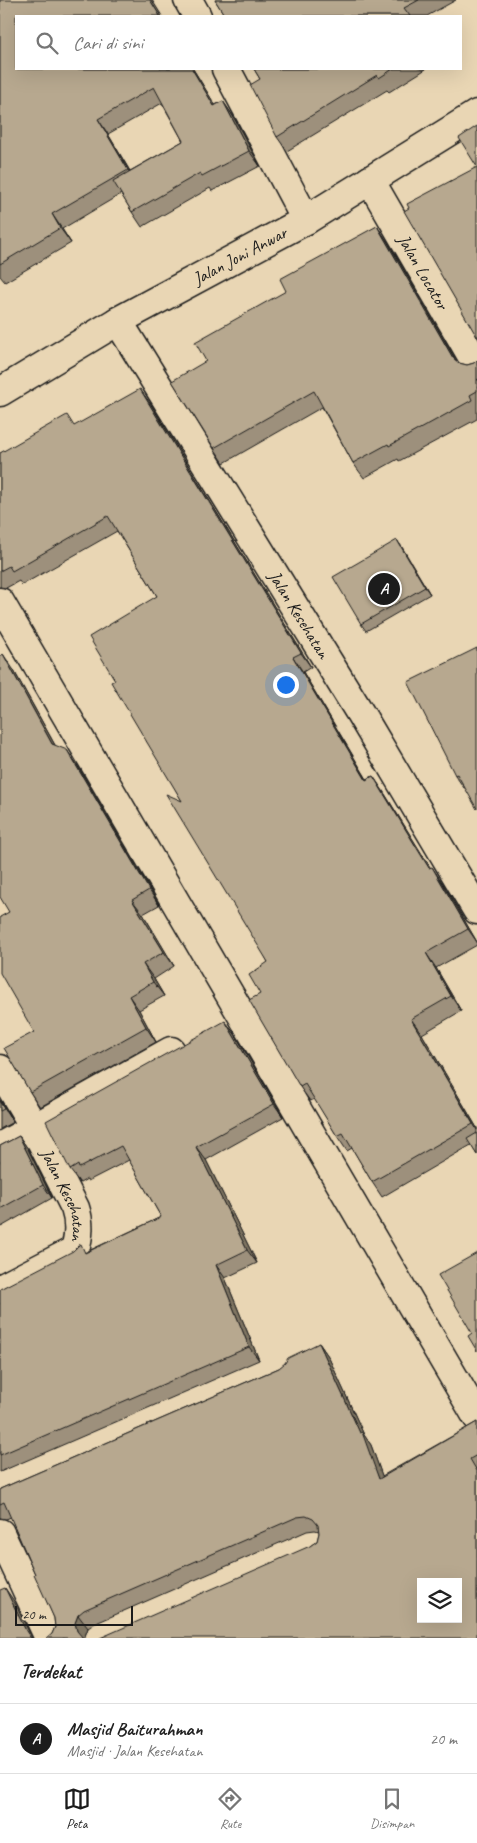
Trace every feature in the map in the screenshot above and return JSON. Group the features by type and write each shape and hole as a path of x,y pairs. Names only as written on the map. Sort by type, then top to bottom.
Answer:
{"street":[{"path":"188,0 196,15"},
{"path":"227,70 306,220"},
{"name":"Jalan Joni Anwar","path":"0,392 118,321 306,220 477,114"},
{"name":"Jalan Locator","path":"370,180 477,365"},
{"name":"Jalan Kesehatan","path":"118,321 360,713 477,910"},
{"path":"0,602 232,1018 477,1417"},
{"path":"0,1147 189,1042"},
{"name":"Jalan Kesehatan","path":"0,1069 34,1127 75,1208 79,1220 75,1250 0,1289"},
{"path":"0,1533 49,1638"}],"building":[{"path":"0,0 150,0 159,15 15,15 15,70 193,70 214,106 223,101 249,151 202,176 200,173 132,212 113,181 183,141 154,87 98,119 128,170 52,214 60,228 0,264"},
{"path":"215,0 419,0 404,8 409,15 224,15"},
{"path":"255,70 391,70 379,78 377,75 277,137 250,85 260,79"},
{"path":"477,126 477,167 459,138"},
{"path":"477,167 477,337 404,211 409,208 407,204"},
{"path":"377,226 453,358 459,363 467,365 477,360 477,391 470,395 472,400 389,446 388,444 353,463 314,391 214,448 172,381 206,361 195,342 286,291 280,279"},
{"path":"140,389 301,653 293,657 366,780 373,776 429,868 432,867 468,929 426,953 451,996 411,1019 473,1124 372,1182 343,1133 337,1136 305,1084 300,1087 249,1000 260,994 249,975 268,962 166,794 182,801 111,682 115,680 89,637 157,596 108,516 12,571 9,566 0,571 0,453 67,415 74,426"},
{"path":"397,540 425,587 361,624 333,577"},
{"path":"477,648 477,809 457,774 455,775 408,682"},
{"path":"3,654 52,744 67,750 149,890 132,900 164,952 143,964 153,982 129,996 146,1027 30,1092 4,1048 34,1032 0,973 0,917 9,912 0,897 0,656"},
{"path":"225,1021 274,1104 196,1147 247,1250 216,1265 249,1347 0,1455 0,1289 73,1251 81,1244 85,1253 161,1217 121,1146 79,1168 78,1165 70,1170 46,1121"},
{"path":"0,1102 4,1109 0,1111"},
{"path":"477,1133 477,1155 467,1139"},
{"path":"19,1136 43,1185 0,1209 0,1146"},
{"path":"477,1253 477,1351 468,1336 472,1333 438,1275"},
{"path":"319,1343 360,1433 362,1432 379,1479 477,1422 477,1455 470,1459 477,1471 477,1638 100,1638 310,1546 317,1541 318,1525 313,1519 306,1516 297,1517 84,1610 78,1615 75,1623 77,1631 83,1638 47,1638 52,1634 55,1627 54,1618 4,1502 0,1504 0,1489 279,1368 288,1358"},
{"path":"5,1588 26,1631 32,1638 0,1638 0,1590"}],"place":[{"name":"Masjid Baiturahman","path":"384,589"}]}
